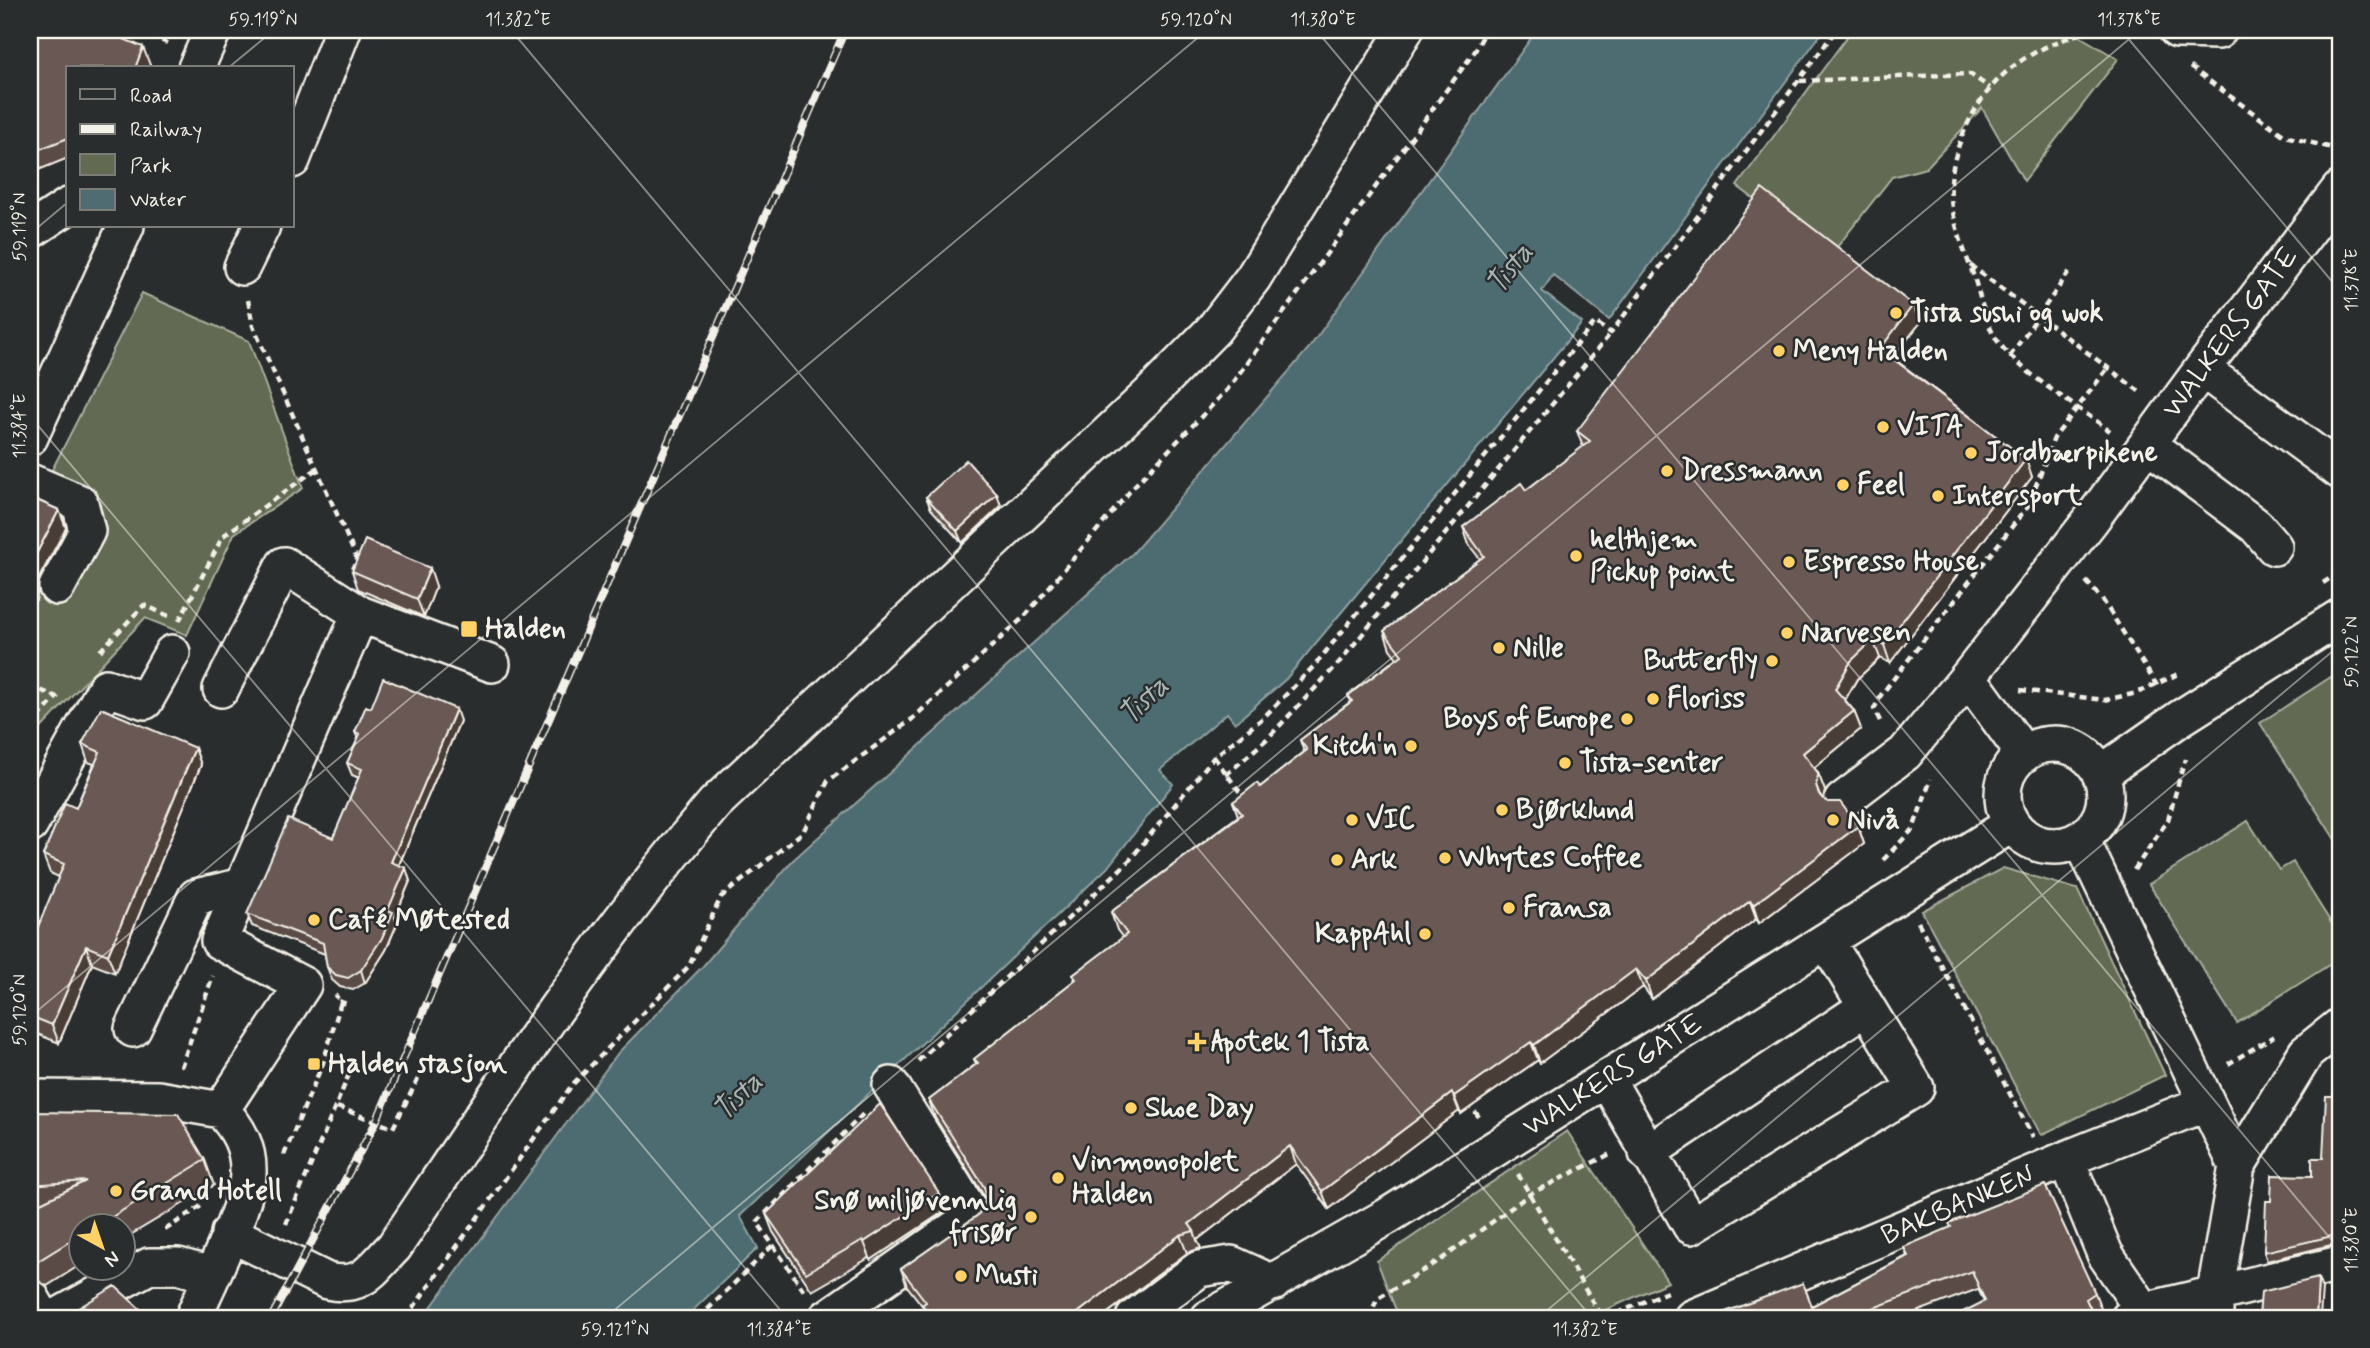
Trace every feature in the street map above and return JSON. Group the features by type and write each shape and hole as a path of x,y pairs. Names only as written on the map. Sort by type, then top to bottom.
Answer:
{"street":[{"path":"197,66 213,30"},
{"path":"294,155 343,30"},
{"path":"229,1233 327,1281 345,1285 363,1278 394,1247 579,973 668,858 715,803 1149,395 1213,330 1253,278 1405,30"},
{"path":"2177,30 2218,31 2216,30"},
{"name":"WALKERS GATE","path":"1842,801 1905,753 1977,690 2147,444 2340,188"},
{"path":"30,231 66,207"},
{"path":"30,437 124,228"},
{"path":"242,267 261,228"},
{"path":"2202,369 2340,471"},
{"path":"2147,444 2256,526 2274,547"},
{"path":"30,482 80,503 87,531 57,587"},
{"path":"221,689 284,565 360,614 492,664"},
{"path":"221,1110 303,985 219,941 360,614"},
{"path":"2100,774 2179,719 2340,617"},
{"path":"30,825 106,687 145,701 172,653"},
{"path":"1977,690 2024,754"},
{"path":"2058,744 2083,754 2100,774 2105,792 2103,810 2094,826 2081,839 2059,846 2036,843 2022,836 2012,824 2003,800 2003,787 2007,774 2024,754 2040,746 2058,744"},
{"name":"WALKERS GATE","path":"1209,1318 1614,1094 1827,942 2012,824"},
{"path":"2081,839 2237,1166"},
{"path":"133,1029 196,897 243,886"},
{"path":"1614,1094 1691,1226 1916,1088 1827,942"},
{"path":"1642,1145 1866,1007"},
{"path":"2215,1306 2237,1166 2306,1053 2340,1026"},
{"path":"817,1308 973,1216 891,1085"},
{"path":"30,1098 158,1100 221,1110 237,1128 245,1149 248,1174 229,1233 193,1318"},
{"path":"2055,1164 2206,1103"},
{"name":"BAKBANKEN","path":"1692,1318 2055,1164 2136,1315"},
{"path":"1134,1318 1199,1269 1231,1264 1273,1283"},
{"path":"2136,1315 2215,1306 2340,1264"},
{"path":"55,1318 149,1266 178,1266 211,1275"},
{"path":"30,1296 43,1318"}],"path":[{"path":"140,30 171,45"},
{"path":"405,1318 572,1085 689,965 720,897 803,832 828,781 911,720 1025,616 1136,484 1227,390 1475,51 1486,30"},
{"path":"1226,775 1268,738 1337,665 1611,333 1836,30"},
{"path":"2092,30 2037,51 2014,65 1990,88 1960,143 1952,171 1953,213 1995,337 2010,356 2110,431"},
{"path":"2189,66 2285,136 2338,149 2340,141"},
{"path":"1799,81 1970,74 1990,88"},
{"path":"1969,265 2148,397"},
{"path":"242,267 253,326 357,559 345,582 360,614"},
{"path":"2010,356 2070,271"},
{"path":"817,1308 757,1222 891,1085 1128,862 1214,757 1263,718 1314,666 1595,321 1611,333"},
{"path":"1880,721 1874,709 1881,695 2028,506 2054,438 2108,368"},
{"path":"92,660 144,605 180,621 223,536 315,470"},
{"path":"2321,585 2340,572"},
{"path":"2080,574 2102,599 2179,719 2185,763 2168,820 2131,874"},
{"path":"1977,690 2015,690 2105,701 2157,684 2188,669"},
{"path":"30,686 57,697"},
{"path":"30,726 65,688"},
{"path":"1214,757 1253,810"},
{"path":"1881,862 1913,829 1933,773"},
{"path":"1903,894 2036,1142 2055,1164"},
{"path":"273,1253 355,1060"},
{"path":"337,1107 393,1128 423,1069"},
{"path":"1463,1095 1480,1118"},
{"path":"1469,1125 1492,1111"},
{"path":"1368,1318 1378,1298 1442,1259 1530,1194 1591,1165 1642,1145"},
{"path":"1517,1172 1602,1318"},
{"path":"156,1236 200,1209 206,1199"},
{"path":"699,1318 772,1245"}],"green space":[{"path":"1852,30 2069,30 2118,59 2024,181 1982,108 1926,168 1892,177 1830,256 1737,186"},
{"path":"142,293 249,341 303,488 234,534 187,635 145,618 30,740 30,596 36,598 66,529 30,513"},
{"path":"2340,671 2340,847 2260,723"},
{"path":"2248,821 2279,870 2293,862 2340,937 2340,958 2237,1023 2149,884"},
{"path":"2003,868 2077,889 2165,1075 2041,1135 1922,911"},
{"path":"1567,1131 1668,1282 1588,1318 1399,1318 1377,1261"}],"water":[{"name":"Tista","path":"1537,30 1824,30 1609,320 1553,275 1542,291 1582,323 1286,679 1235,723 1227,713 1160,770 1173,784 1107,868 740,1216 758,1248 685,1318 423,1318 618,1053 703,966 792,861 1133,553 1309,348"}],"building":[{"path":"30,30 102,30 143,47 136,66 66,66 66,139 30,153"},
{"name":"Tista-senter","path":"1762,189 1913,305 1880,349 2026,459 1884,645 1873,640 1851,661 1835,689 1854,711 1803,753 1818,773 1816,785 1819,795 1828,802 1840,802 1858,826 1753,905 1750,901 1646,981 1636,969 1534,1045 1531,1042 1454,1096 1452,1093 1322,1191 1290,1146 1189,1224 1194,1231 1180,1235 1071,1318 968,1318 963,1313 956,1318 933,1318 922,1305 926,1302 901,1269 978,1215 987,1198 984,1187 929,1100 978,1063 974,1059 1076,979 1073,975 1127,934 1111,912 1242,814 1233,802 1257,783 1260,787 1307,750 1300,740 1352,701 1348,695 1402,655 1384,631 1484,556 1463,527 1521,483 1526,490 1590,441 1577,431"},
{"path":"966,460 997,494 957,531 926,497"},
{"path":"30,497 59,510 33,560 30,579"},
{"path":"365,540 430,568 417,599 352,571"},
{"name":"Halden","path":"383,678 456,709 391,862 406,868 388,910 393,912 382,938 361,970 348,978 336,975 327,967 323,943 247,914 288,819 333,838 362,769 347,763 360,734 355,732 366,706 371,708"},
{"path":"101,708 195,748 108,955 86,946 52,1025 30,1016 30,946 64,864 43,855 65,803 76,808 100,752 82,744"},
{"path":"2326,1096 2340,1096 2340,1236 2264,1252 2266,1201 2271,1201 2272,1175 2312,1176 2312,1158 2323,1158"},
{"path":"880,1104 939,1193 864,1242 863,1240 806,1273 766,1214"},
{"path":"30,1112 178,1114 205,1160 120,1212 66,1212 66,1244 38,1261 30,1256 30,1208 86,1181 30,1185"},
{"path":"2045,1185 2095,1293 2086,1299 2095,1318 1951,1318 1985,1301 1972,1271 1847,1318 1709,1318 1803,1283 1812,1306 1908,1256 1904,1247 1951,1227 1949,1223"},
{"path":"2318,1278 2316,1318 2259,1318 2261,1292"},
{"path":"115,1286 150,1318 62,1318"}],"railway":[{"path":"271,1318 376,1122 845,30"}],"place":[{"name":"Tista sushi og wok","path":"1896,313"},
{"name":"Meny Halden","path":"1779,351"},
{"name":"VITA","path":"1883,427"},
{"name":"Jordbærpikene","path":"1971,453"},
{"name":"Dressmann","path":"1667,471"},
{"name":"Feel","path":"1843,485"},
{"name":"Intersport","path":"1938,496"},
{"name":"helthjem Pickup point","path":"1576,556"},
{"name":"Espresso House","path":"1789,562"},
{"name":"Halden","path":"469,629"},
{"name":"Narvesen","path":"1787,633"},
{"name":"Nille","path":"1499,648"},
{"name":"Butterfly","path":"1772,661"},
{"name":"Floriss","path":"1653,699"},
{"name":"Boys of Europe","path":"1627,719"},
{"name":"Kitch'n","path":"1411,746"},
{"name":"Tista-senter","path":"1565,763"},
{"name":"Bjørklund","path":"1502,810"},
{"name":"VIC","path":"1352,820"},
{"name":"Nivå","path":"1833,820"},
{"name":"Whytes Coffee","path":"1445,858"},
{"name":"Ark","path":"1337,860"},
{"name":"Fransa","path":"1509,908"},
{"name":"Café Møtested","path":"314,920"},
{"name":"KappAhl","path":"1425,934"},
{"name":"Apotek 1 Tista","path":"1197,1042"},
{"name":"Halden stasjon","path":"314,1064"},
{"name":"Shoe Day","path":"1131,1108"},
{"name":"Vinmonopolet Halden","path":"1058,1178"},
{"name":"Grand Hotell","path":"116,1191"},
{"name":"Snø miljøvennlig frisør","path":"1031,1217"},
{"name":"Musti","path":"961,1276"}]}
